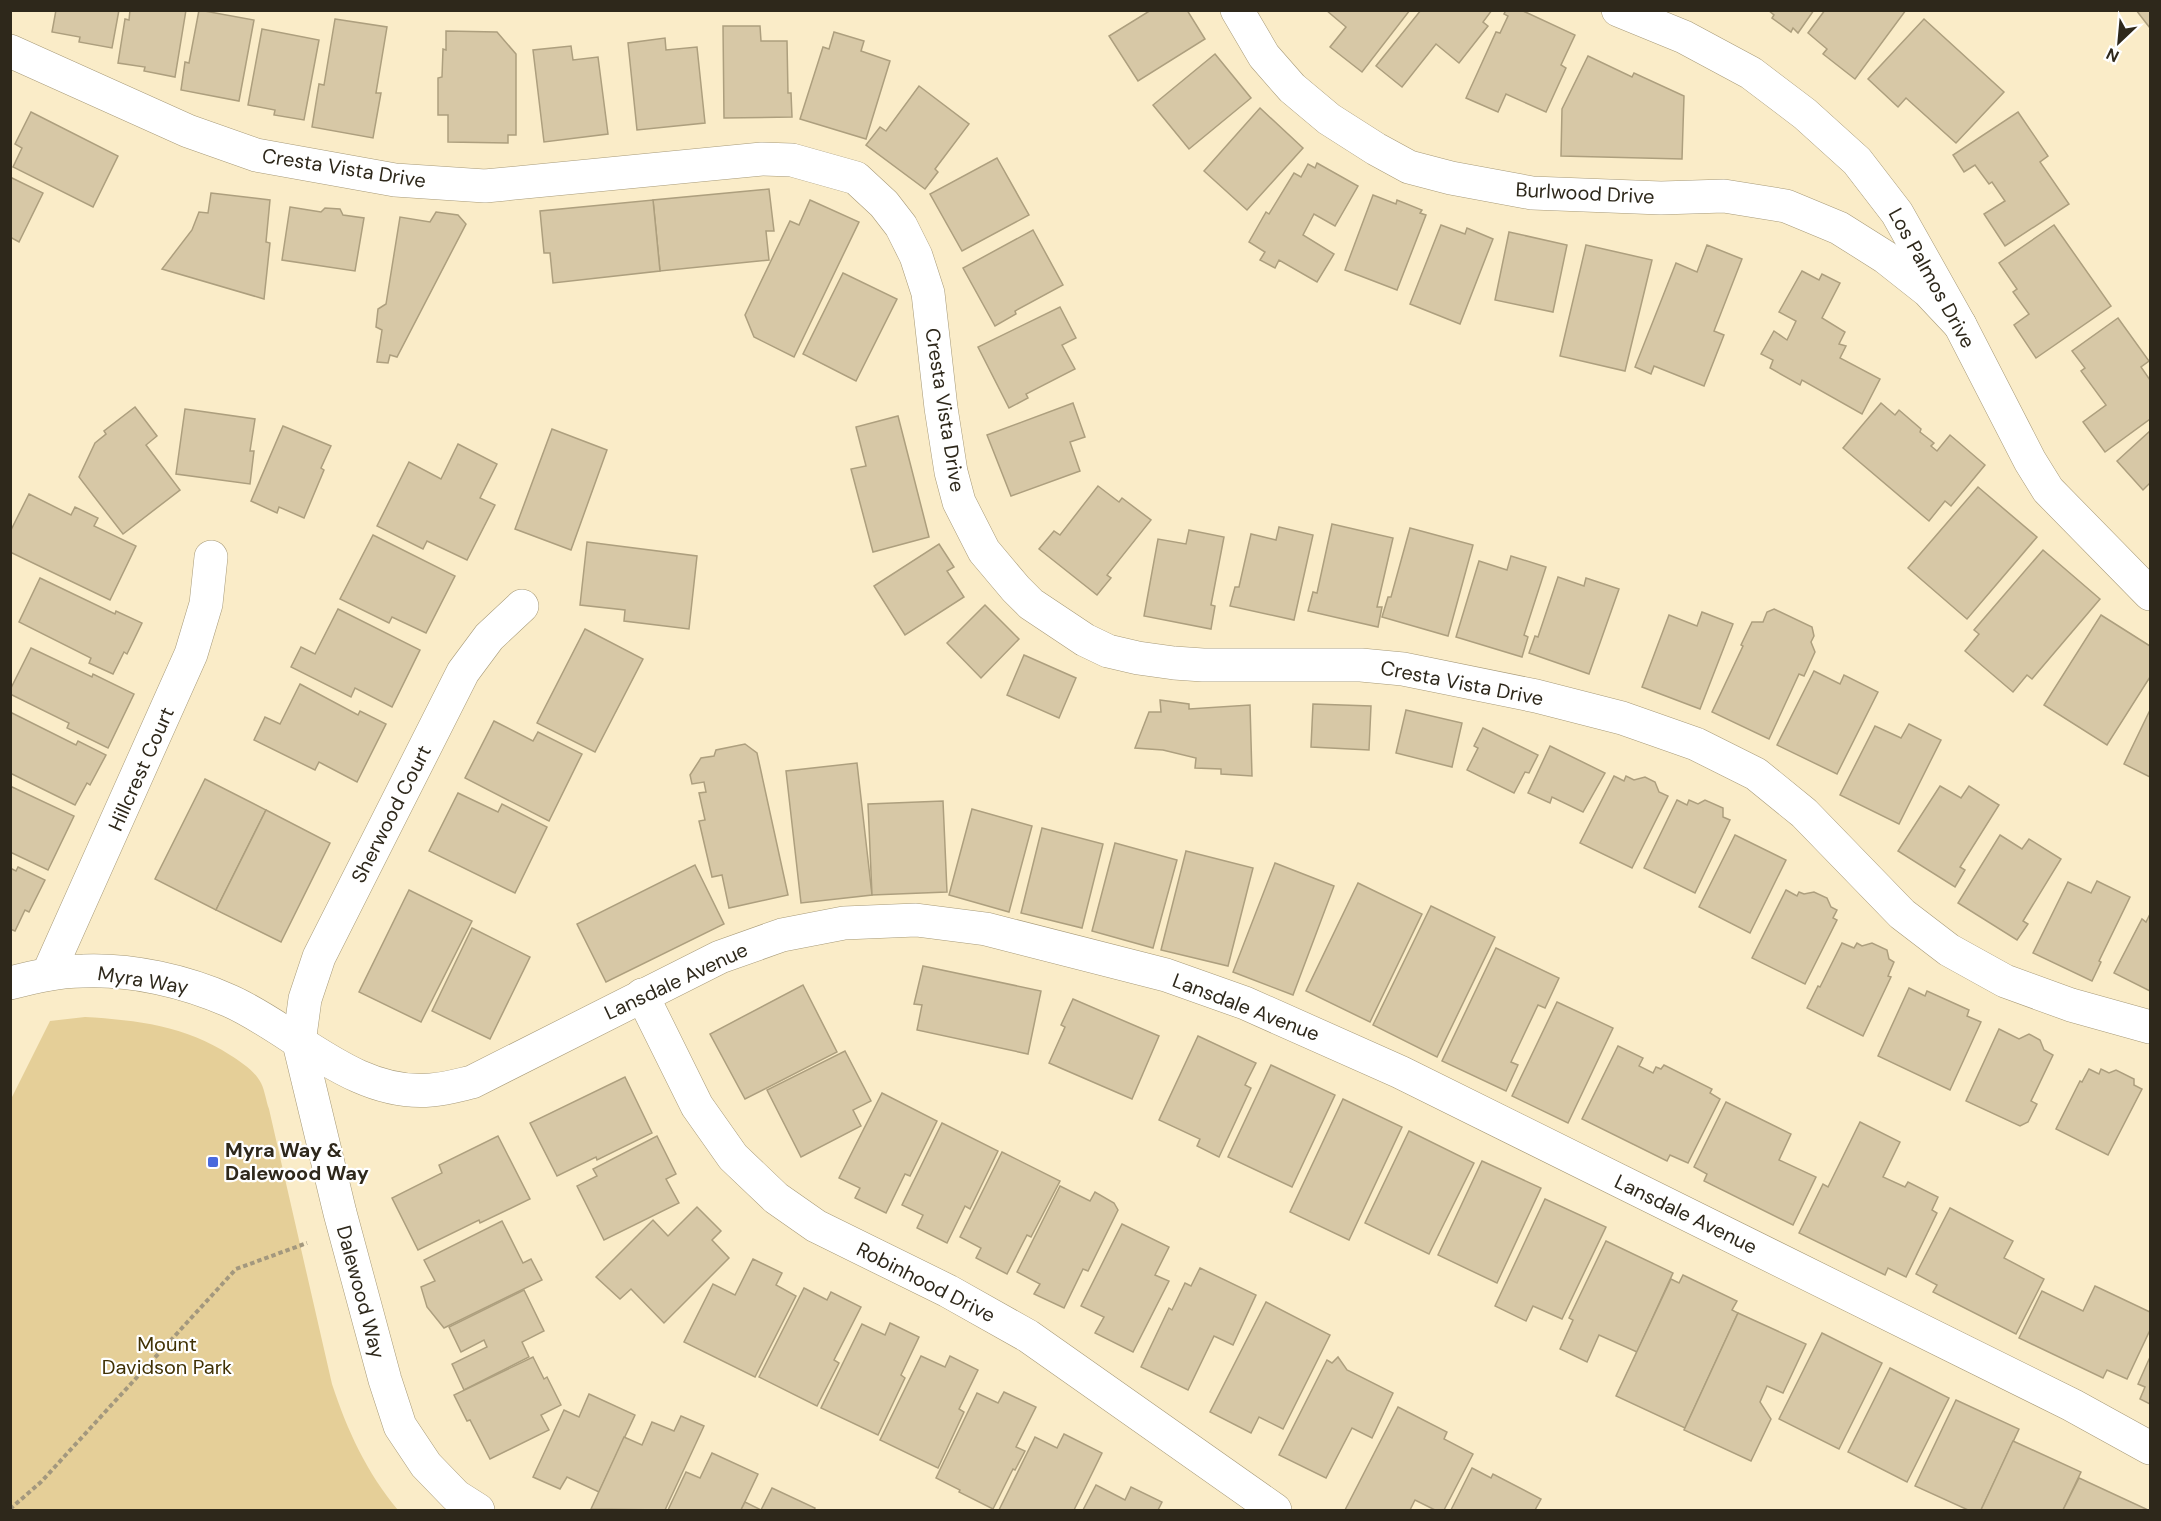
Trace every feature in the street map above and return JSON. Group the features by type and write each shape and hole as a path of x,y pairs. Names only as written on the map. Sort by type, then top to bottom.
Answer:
{"street":[{"name":"Burlwood Drive","path":"1237,10 1264,56 1292,88 1329,119 1376,149 1410,167 1451,178 1532,193 1661,198 1724,196 1786,207 1839,228 1885,257 1928,291 1960,325"},
{"name":"Los Palmos Drive","path":"1618,10 1684,36 1751,73 1805,114 1848,153 1897,213 1960,325 2030,461 2048,490 2151,594"},
{"name":"Cresta Vista Drive","path":"10,51 178,127 256,155 395,180 486,186 762,159 792,160 856,178 884,204 901,226 916,256 928,293 941,408 951,472 959,502 984,551 1001,573 1030,604 1057,622 1085,640 1108,651 1138,658 1203,665 1361,665 1402,669 1493,685 1547,698 1622,718 1696,744 1764,780 1804,813 1902,914 1949,950 2016,985 2071,1005 2151,1027"},
{"name":"Hillcrest Court","path":"48,974 174,697 191,654 206,604 211,556"},
{"name":"Sherwood Court","path":"299,1043 305,999 319,957 463,672 489,637 522,606"},
{"name":"Lansdale Avenue","path":"299,1043 346,1070 389,1087 430,1090 472,1082 720,957 782,935 844,922 916,920 986,929 1166,975 1245,1003 1400,1072 2072,1405 2151,1448"},
{"name":"Myra Way","path":"10,983 48,974 83,971 118,972 191,986 230,1001 268,1020 299,1043"},
{"name":"Robinhood Drive","path":"642,995 697,1106 733,1157 776,1198 816,1226 948,1291 1028,1336 1275,1510"},
{"name":"Dalewood Way","path":"299,1043 346,1235 385,1380 400,1426 426,1465 456,1496 478,1510"}],"path":[{"path":"10,1509 41,1482 236,1269 298,1245 346,1235"}],"green space":[{"name":"Mount Davidson Park","path":"85,1017 161,1026 196,1037 239,1061 261,1083 269,1109 332,1384 344,1418 367,1466 398,1510 11,1510 11,1099 50,1021"}],"building":[{"path":"56,10 119,10 112,48 79,42 80,37 52,32"},
{"path":"130,10 186,10 175,77 144,71 145,67 118,63 125,19 129,20"},
{"path":"199,10 254,20 239,101 181,90 185,62 189,63"},
{"path":"1151,10 1187,10 1205,39 1138,81 1109,36"},
{"path":"1326,10 1410,10 1362,72 1330,47 1346,27"},
{"path":"1421,10 1492,10 1483,22 1488,26 1459,63 1436,44 1402,87 1376,66"},
{"path":"1506,10 1521,10 1575,35 1561,65 1566,68 1546,112 1506,94 1498,112 1466,98 1496,32 1500,33 1508,16 1504,14"},
{"path":"1768,10 1814,10 1798,33 1793,28 1791,32 1772,18 1774,15"},
{"path":"1825,10 1906,10 1855,79 1823,54 1827,49 1808,33"},
{"path":"2136,10 2150,10 2150,28"},
{"path":"335,19 387,27 376,93 381,93 373,138 312,127 319,84 324,85"},
{"path":"1924,19 2004,92 1956,143 1906,98 1898,107 1868,79"},
{"path":"723,26 760,26 761,41 787,41 788,93 791,93 792,117 724,118"},
{"path":"262,29 319,40 304,120 274,115 275,110 248,105"},
{"path":"446,31 497,32 516,54 516,135 508,135 508,143 448,142 448,115 438,115 438,78 442,77"},
{"path":"834,32 864,41 861,51 890,61 866,139 800,119 823,47 829,49"},
{"path":"665,38 666,50 697,47 705,123 637,130 628,43"},
{"path":"571,46 573,60 598,57 608,134 544,142 533,50"},
{"path":"1215,54 1251,98 1189,149 1153,105"},
{"path":"1588,56 1632,77 1634,73 1684,96 1682,159 1561,156 1562,109"},
{"path":"919,86 969,124 935,169 938,172 925,189 866,145 880,127 886,131"},
{"path":"1260,108 1303,148 1247,210 1204,171"},
{"path":"31,112 118,156 93,207 13,167 22,148 15,144"},
{"path":"2018,112 2048,156 2040,162 2069,204 2005,246 1984,214 2005,201 1992,182 1989,184 1975,165 1964,172 1953,155"},
{"path":"997,158 1029,215 962,251 930,194"},
{"path":"1317,163 1358,186 1335,226 1314,214 1303,235 1334,254 1317,282 1279,260 1275,268 1260,260 1265,252 1249,242 1266,212 1269,214 1294,173 1301,177 1308,164 1315,168"},
{"path":"10,177 43,193 19,242 10,237"},
{"path":"769,189 774,231 766,231 769,260 660,271 653,200"},
{"path":"211,193 270,200 266,242 270,243 264,299 162,269 192,230 199,212 208,213"},
{"path":"1373,195 1396,204 1397,200 1422,210 1420,213 1426,215 1397,290 1345,270"},
{"path":"653,200 660,271 553,283 550,253 544,253 540,211"},
{"path":"810,200 859,222 794,357 754,337 745,315 790,221 799,225"},
{"path":"290,207 321,212 325,208 340,209 343,215 364,218 355,271 282,260"},
{"path":"436,212 458,215 466,224 397,357 390,355 388,363 377,362 382,330 376,327 378,309 386,304 400,217 430,222"},
{"path":"1441,225 1465,234 1467,228 1493,239 1460,324 1410,304"},
{"path":"2054,225 2111,306 2036,358 2014,325 2029,314 2013,292 2017,289 1999,263"},
{"path":"1033,230 1063,285 1015,311 1016,314 995,326 963,268"},
{"path":"1509,232 1567,245 1553,312 1495,300"},
{"path":"1586,245 1652,260 1625,371 1560,356"},
{"path":"1707,245 1742,259 1714,331 1724,335 1704,386 1654,366 1651,374 1635,367 1676,263 1697,272"},
{"path":"1802,271 1819,280 1822,274 1840,283 1822,318 1845,332 1839,344 1846,346 1840,358 1880,379 1862,414 1802,380 1800,385 1770,368 1773,360 1761,354 1774,331 1787,340 1796,321 1779,312"},
{"path":"843,273 897,299 856,381 803,354"},
{"path":"1060,307 1076,338 1062,345 1075,369 1026,394 1028,398 1009,408 978,347"},
{"path":"2118,318 2149,361 2141,367 2150,380 2150,419 2105,452 2083,422 2106,405 2081,371 2085,368 2072,351"},
{"path":"1073,403 1085,437 1070,442 1080,471 1011,496 987,435"},
{"path":"1881,403 1895,415 1899,410 1934,443 1931,446 1937,451 1950,435 1985,465 1951,506 1945,501 1929,521 1843,448"},
{"path":"135,407 157,436 146,445 180,490 123,534 79,477 95,443 106,434 104,431"},
{"path":"185,409 255,419 250,451 254,451 250,484 176,474"},
{"path":"898,416 929,537 873,552 851,469 866,466 856,427"},
{"path":"283,426 331,446 321,468 324,470 304,518 279,507 277,513 251,501"},
{"path":"552,429 607,450 571,550 515,529"},
{"path":"2150,431 2150,483 2143,490 2117,461"},
{"path":"458,444 497,464 480,498 495,505 467,560 427,541 423,549 377,526 409,462 441,479"},
{"path":"1098,486 1119,502 1122,498 1151,520 1107,575 1111,578 1097,595 1039,549 1054,531 1060,535"},
{"path":"1978,487 2037,537 1967,619 1908,568"},
{"path":"29,494 71,515 75,507 98,518 94,526 136,546 110,600 10,552 10,532"},
{"path":"1332,524 1393,538 1377,607 1382,607 1378,627 1308,611 1313,592 1317,593"},
{"path":"1279,527 1313,535 1294,620 1230,606 1235,587 1239,587 1251,534 1276,540"},
{"path":"1410,528 1473,545 1448,636 1382,617 1388,597 1391,597"},
{"path":"1189,530 1224,537 1211,605 1215,606 1211,629 1144,616 1158,539 1186,544"},
{"path":"373,535 455,576 426,633 392,617 389,623 340,599"},
{"path":"587,542 697,556 689,629 624,621 625,610 580,605"},
{"path":"939,544 954,567 947,571 964,597 905,635 874,586"},
{"path":"2043,550 2100,599 2032,679 2027,675 2013,692 1965,651 1979,634 1974,630"},
{"path":"1511,556 1546,567 1524,635 1528,637 1522,657 1456,637 1479,561 1507,570"},
{"path":"1558,577 1584,586 1586,578 1619,589 1589,674 1529,653 1535,636 1538,637"},
{"path":"40,578 115,614 116,611 142,623 127,654 124,652 113,674 89,663 91,658 19,622"},
{"path":"985,605 1019,639 981,678 947,643"},
{"path":"338,609 420,650 392,707 355,688 351,697 291,667 301,647 315,654"},
{"path":"1774,609 1812,627 1814,636 1811,642 1815,652 1804,676 1799,674 1769,739 1712,712 1752,622 1763,622 1767,612"},
{"path":"1702,612 1733,624 1700,709 1642,687 1669,615 1697,626"},
{"path":"2101,615 2150,646 2150,677 2107,745 2044,705"},
{"path":"585,629 643,659 595,752 537,723"},
{"path":"31,648 134,694 108,748 67,728 69,723 10,694"},
{"path":"1024,655 1076,678 1059,718 1007,695"},
{"path":"1814,671 1840,684 1844,675 1878,692 1837,774 1777,745"},
{"path":"300,684 358,715 360,711 386,724 357,782 319,762 315,770 254,740 265,717 280,724"},
{"path":"1160,700 1189,704 1189,709 1250,705 1252,776 1221,774 1221,769 1195,768 1196,758 1163,750 1135,748 1149,712 1161,712"},
{"path":"1313,704 1371,706 1369,750 1311,747"},
{"path":"1406,710 1462,723 1452,767 1396,753"},
{"path":"2150,710 2150,777 2124,764"},
{"path":"10,712 76,745 78,741 106,755 90,785 87,783 75,805 10,773"},
{"path":"494,721 533,741 538,732 582,754 549,821 465,778"},
{"path":"1909,724 1941,740 1899,824 1840,795 1875,726 1901,738"},
{"path":"1483,728 1538,755 1529,773 1525,772 1514,793 1467,770 1478,748 1474,746"},
{"path":"745,744 757,753 788,895 729,908 722,875 712,877 699,821 705,820 699,793 706,792 704,782 692,784 690,775 701,758 714,756 716,750"},
{"path":"1550,746 1605,773 1583,812 1552,797 1550,803 1528,793"},
{"path":"857,763 872,895 801,903 786,771"},
{"path":"1614,776 1624,781 1626,776 1634,780 1645,777 1655,782 1659,792 1668,796 1632,868 1580,843"},
{"path":"205,779 266,810 216,910 155,879"},
{"path":"10,786 74,816 48,870 10,852"},
{"path":"1940,786 1961,798 1969,786 1999,805 1960,867 1965,870 1955,887 1898,851"},
{"path":"458,793 498,812 502,804 547,827 515,893 429,851"},
{"path":"1677,800 1687,805 1689,800 1698,804 1705,800 1723,808 1723,817 1730,820 1695,893 1644,868"},
{"path":"943,801 947,892 872,895 868,804"},
{"path":"972,809 1032,826 1009,912 949,895"},
{"path":"266,810 330,843 281,942 216,910"},
{"path":"1042,828 1103,844 1082,928 1021,913"},
{"path":"1735,835 1786,860 1750,933 1699,907"},
{"path":"2000,835 2022,849 2029,839 2061,859 2023,921 2028,924 2017,940 1958,903"},
{"path":"1115,843 1177,860 1153,948 1092,931"},
{"path":"1186,851 1253,868 1228,966 1161,950"},
{"path":"1275,863 1334,886 1293,995 1233,972"},
{"path":"695,865 724,924 606,982 577,924"},
{"path":"18,867 45,880 29,912 25,910 15,931 10,929 10,868 16,871"},
{"path":"2097,881 2130,897 2099,961 2101,962 2092,981 2033,953 2068,882 2091,893"},
{"path":"1358,883 1422,914 1370,1022 1306,991"},
{"path":"409,890 472,921 421,1022 359,992"},
{"path":"1786,890 1797,896 1799,892 1804,894 1814,892 1827,898 1831,907 1837,910 1833,918 1837,920 1805,984 1752,958"},
{"path":"1431,906 1495,937 1437,1057 1373,1025"},
{"path":"2150,914 2150,991 2114,973 2142,919 2146,922"},
{"path":"472,928 530,957 490,1039 432,1011"},
{"path":"1842,943 1854,948 1857,943 1862,946 1872,943 1887,950 1889,959 1894,962 1888,976 1891,977 1863,1036 1807,1008"},
{"path":"1496,948 1559,978 1545,1008 1538,1005 1511,1062 1518,1065 1506,1091 1442,1061"},
{"path":"923,966 1041,991 1028,1054 917,1030 922,1005 914,1004"},
{"path":"803,985 837,1052 745,1099 710,1034"},
{"path":"1909,988 1925,996 1927,991 1969,1010 1967,1016 1981,1022 1950,1090 1878,1056"},
{"path":"1073,999 1159,1036 1132,1099 1049,1063 1065,1027 1061,1025"},
{"path":"1557,1002 1613,1028 1568,1123 1512,1096"},
{"path":"1999,1029 2019,1039 2029,1034 2040,1040 2044,1050 2053,1055 2031,1101 2037,1104 2028,1122 2020,1126 1966,1101"},
{"path":"1198,1036 1256,1063 1245,1085 1251,1088 1219,1157 1197,1146 1200,1139 1159,1120"},
{"path":"1618,1046 1643,1058 1639,1066 1653,1073 1656,1067 1661,1069 1664,1065 1712,1089 1710,1093 1720,1099 1688,1163 1670,1155 1667,1161 1582,1119"},
{"path":"845,1051 871,1101 853,1110 861,1126 801,1157 767,1090"},
{"path":"1271,1065 1335,1095 1292,1187 1228,1157"},
{"path":"2089,1069 2099,1074 2101,1069 2109,1073 2116,1070 2134,1079 2134,1085 2142,1089 2108,1155 2056,1129 2080,1081 2082,1082"},
{"path":"625,1077 652,1133 597,1160 596,1157 557,1176 530,1123"},
{"path":"882,1093 937,1121 910,1176 905,1174 886,1213 855,1198 860,1188 839,1178"},
{"path":"1343,1099 1402,1127 1349,1240 1290,1212"},
{"path":"1726,1102 1791,1134 1779,1160 1816,1177 1793,1225 1704,1181 1707,1174 1694,1167"},
{"path":"1860,1122 1900,1142 1883,1177 1905,1187 1908,1182 1938,1197 1932,1210 1937,1213 1906,1277 1888,1268 1885,1275 1799,1233 1823,1184 1828,1187"},
{"path":"942,1123 998,1151 970,1209 965,1206 947,1243 917,1228 923,1215 902,1205"},
{"path":"1409,1131 1474,1163 1429,1254 1365,1223"},
{"path":"498,1136 530,1199 480,1223 479,1220 418,1250 392,1198 442,1173 439,1165"},
{"path":"657,1136 676,1174 666,1179 679,1203 604,1240 577,1186 597,1176 593,1169"},
{"path":"1002,1152 1060,1181 1031,1237 1027,1235 1007,1274 976,1258 981,1248 960,1237"},
{"path":"1482,1161 1541,1188 1497,1283 1438,1255"},
{"path":"1060,1186 1090,1201 1095,1192 1114,1203 1118,1210 1088,1271 1083,1269 1064,1308 1034,1294 1040,1284 1017,1272"},
{"path":"1545,1199 1606,1227 1562,1319 1533,1306 1526,1321 1495,1306"},
{"path":"697,1207 721,1231 712,1240 729,1258 664,1323 631,1289 620,1299 596,1277 653,1220 668,1236"},
{"path":"1950,1208 2013,1241 2004,1258 2044,1279 2016,1334 1933,1292 1937,1285 1916,1274"},
{"path":"502,1221 523,1263 531,1259 542,1280 444,1328 427,1307 421,1287 435,1281 424,1260"},
{"path":"1122,1224 1169,1247 1155,1275 1169,1281 1133,1352 1095,1333 1104,1317 1081,1306"},
{"path":"1606,1241 1673,1273 1637,1352 1599,1335 1587,1362 1560,1349 1573,1320 1569,1318"},
{"path":"753,1259 782,1273 776,1285 796,1296 755,1377 684,1342 713,1284 735,1295"},
{"path":"1200,1268 1256,1295 1233,1345 1214,1336 1188,1390 1141,1367 1169,1308 1172,1310 1185,1283 1191,1286"},
{"path":"1683,1275 1737,1301 1732,1310 1738,1313 1685,1428 1616,1396 1671,1279 1679,1283"},
{"path":"2095,1286 2150,1312 2150,1330 2127,1379 2107,1370 2103,1378 2019,1338 2042,1291 2083,1311"},
{"path":"804,1288 827,1300 831,1292 861,1307 834,1360 839,1363 817,1406 759,1377"},
{"path":"524,1290 544,1331 522,1342 529,1357 464,1390 452,1364 487,1347 484,1340 461,1352 449,1327"},
{"path":"1266,1302 1330,1335 1283,1429 1259,1417 1251,1433 1210,1412"},
{"path":"1738,1313 1806,1344 1783,1393 1767,1386 1760,1402 1771,1419 1751,1461 1684,1430"},
{"path":"890,1323 919,1337 901,1375 905,1378 878,1435 821,1408 862,1324 885,1335"},
{"path":"1822,1333 1882,1363 1839,1449 1779,1419"},
{"path":"921,1356 945,1367 950,1356 978,1370 959,1409 964,1412 938,1468 880,1440"},
{"path":"533,1357 544,1379 547,1377 561,1405 541,1415 549,1430 490,1459 454,1395"},
{"path":"1338,1357 1347,1370 1393,1393 1372,1438 1352,1428 1326,1478 1279,1455 1327,1360 1332,1363"},
{"path":"2150,1357 2150,1404 2140,1399 2145,1387 2138,1384"},
{"path":"1890,1368 1949,1398 1907,1482 1848,1452"},
{"path":"1004,1392 1036,1407 1016,1447 1025,1451 1015,1470 1013,1469 993,1509 936,1478 977,1393 998,1403"},
{"path":"589,1394 635,1415 599,1492 567,1477 560,1489 533,1477 564,1410 579,1417"},
{"path":"1956,1400 2019,1429 1981,1510 1968,1510 1915,1486"},
{"path":"1398,1407 1447,1432 1444,1439 1473,1454 1444,1510 1435,1510 1415,1500 1410,1510 1345,1510"},
{"path":"681,1416 704,1426 665,1510 591,1509 624,1437 642,1445 652,1422 674,1431"},
{"path":"1064,1434 1102,1453 1074,1510 999,1510 1035,1437 1057,1448"},
{"path":"2013,1441 2081,1472 2063,1510 1981,1510"},
{"path":"712,1453 758,1474 741,1510 668,1510 686,1472 700,1478"},
{"path":"1472,1468 1491,1478 1493,1474 1541,1499 1535,1510 1451,1510"},
{"path":"2079,1478 2146,1509 2063,1510"},
{"path":"1096,1485 1125,1500 1131,1487 1162,1502 1158,1510 1083,1510"},
{"path":"772,1488 815,1508 814,1510 761,1510"},
{"path":"745,1502 761,1510 741,1510"}],"place":[{"name":"Myra Way & Dalewood Way","path":"213,1162"}]}
